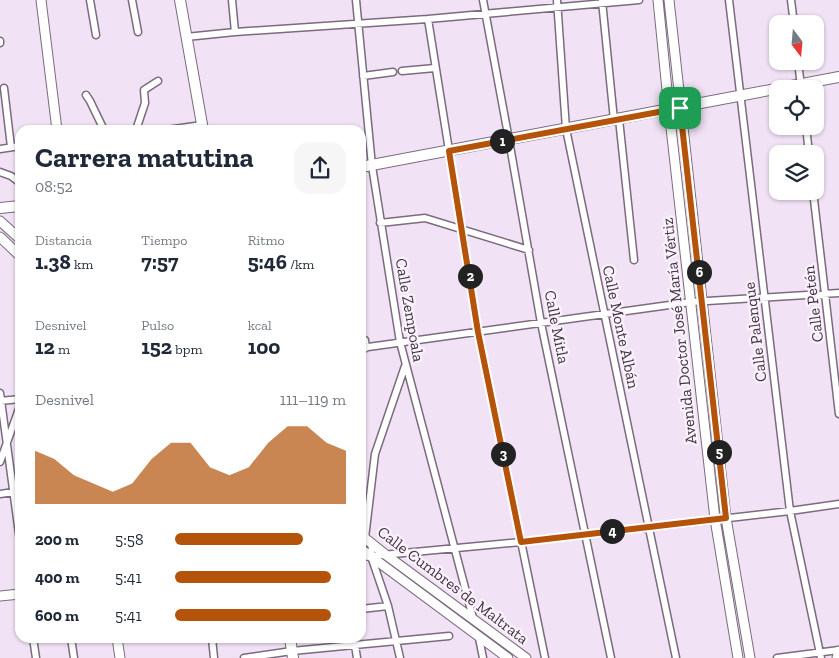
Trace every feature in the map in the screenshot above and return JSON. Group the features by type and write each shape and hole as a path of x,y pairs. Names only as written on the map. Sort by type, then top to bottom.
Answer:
{"main road":[{"path":"41,0 56,125"},
{"path":"180,0 202,125"},
{"name":"Avenida Doctor José María Vértiz","path":"658,0 715,519 738,658"},
{"name":"Avenida Doctor José María Vértiz","path":"669,0 726,518 750,658"},
{"path":"824,81 839,77"},
{"path":"366,167 769,91"},
{"path":"0,208 15,206"},
{"path":"0,221 15,234"},
{"path":"0,238 15,252"},
{"name":"Calle Cumbres de Maltrata","path":"366,539 526,658"},
{"name":"Calle Cumbres de Maltrata","path":"366,557 508,658"},
{"path":"0,596 15,594"},
{"path":"118,643 120,658"},
{"path":"837,658 839,651"}],"street":[{"path":"90,0 96,35"},
{"path":"132,0 138,32"},
{"path":"232,0 235,32"},
{"name":"Calle Zempoala","path":"356,0 363,76 365,125"},
{"name":"Calle Mitla","path":"483,0 484,14 510,140 541,323 612,658"},
{"path":"186,37 428,19 484,14 557,4 640,0"},
{"name":"Calle Palenque","path":"729,0 790,511 820,655"},
{"path":"791,0 793,15"},
{"path":"602,2 634,260"},
{"name":"Calle Monte Albán","path":"557,4 566,129 676,658"},
{"path":"428,19 478,332 545,658"},
{"path":"402,71 435,68"},
{"path":"363,76 393,72"},
{"path":"138,125 145,102 144,90 158,81"},
{"path":"4,88 10,147"},
{"path":"86,95 102,125"},
{"path":"0,149 15,146"},
{"name":"Calle Zempoala","path":"366,167 380,223 405,365 473,618"},
{"path":"0,172 15,179"},
{"name":"Calle Petén","path":"815,200 839,414"},
{"path":"380,223 424,218 529,250"},
{"path":"366,348 691,302 839,293"},
{"path":"366,516 375,454 405,365"},
{"path":"0,392 15,482"},
{"path":"0,401 15,400"},
{"path":"0,462 15,420"},
{"path":"0,494 15,492"},
{"path":"366,557 521,542 839,504"},
{"path":"372,544 366,557 388,606 400,658"},
{"path":"366,608 388,606"},
{"path":"244,658 449,636"},
{"path":"479,638 483,658"},
{"path":"34,643 36,658"},
{"path":"72,643 74,658"},
{"path":"212,643 214,658"},
{"path":"356,645 357,658"},
{"path":"777,658 820,655 839,651"}],"route":[{"path":"680,108 726,518 521,542 478,332 449,151 680,108"}]}
